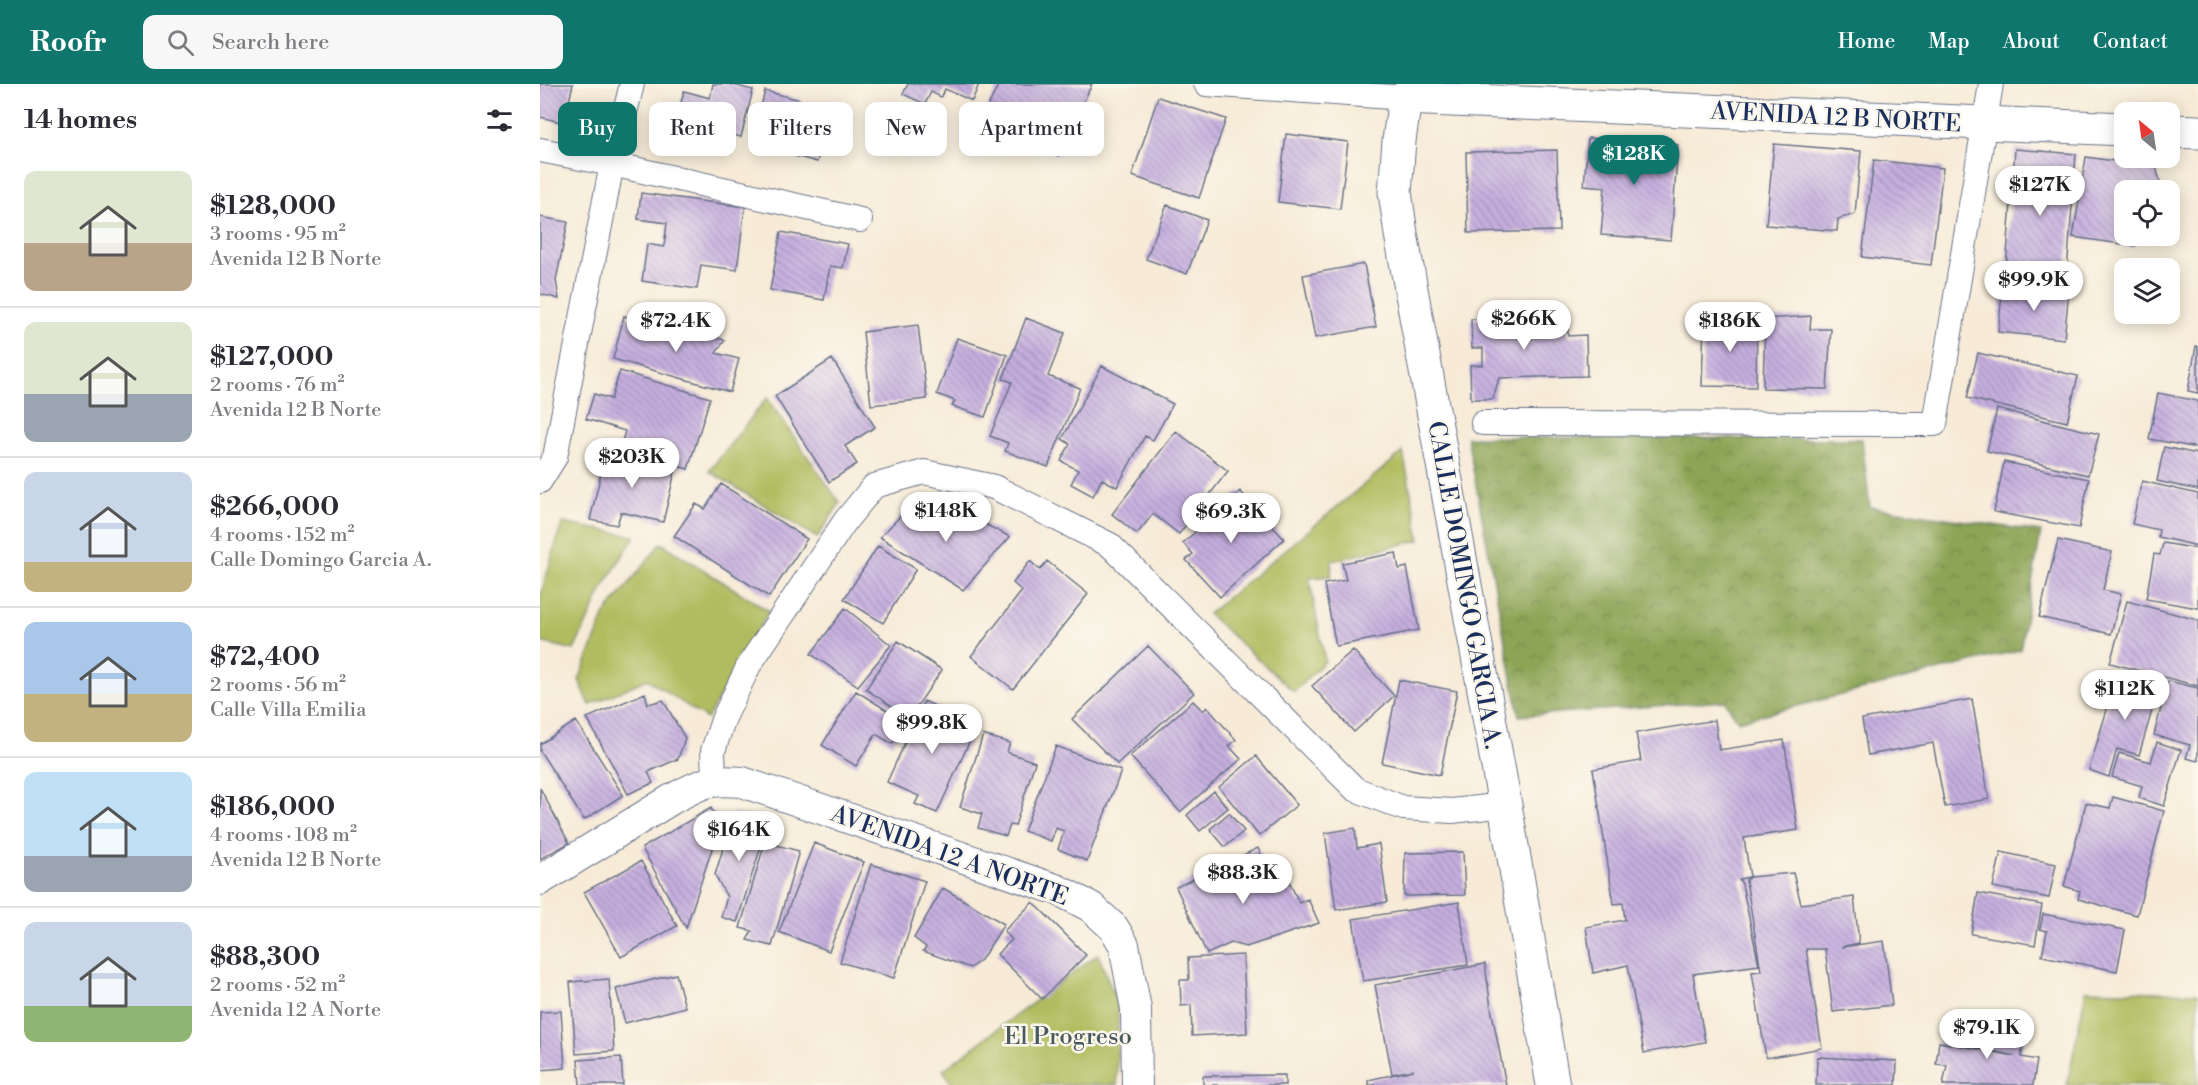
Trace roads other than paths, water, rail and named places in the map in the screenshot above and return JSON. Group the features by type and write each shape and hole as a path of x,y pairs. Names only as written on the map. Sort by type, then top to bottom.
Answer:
{"main road":[{"name":"AVENIDA 12 B NORTE","path":"1407,91 1984,124 2114,129"},
{"name":"CALLE DOMINGO GARCIA A.","path":"1407,91 1399,141 1395,192 1553,1085"},
{"path":"2180,131 2198,132"}],"street":[{"path":"540,482 555,457 612,164 632,84"},
{"path":"1206,84 1407,91"},
{"path":"1484,423 1935,423 1991,84"},
{"path":"540,150 860,220"},
{"path":"714,780 713,751 723,720 749,665 846,520 874,486 924,472 994,487 1110,545 1355,789 1403,808 1452,811 1505,805"},
{"name":"AVENIDA 12 A NORTE","path":"540,880 672,799 693,787 714,780 742,782 1058,890 1091,907 1114,928 1124,945 1136,1009 1137,1085"}],"park label":[{"name":"El Progreso","path":"1068,1036"}]}
